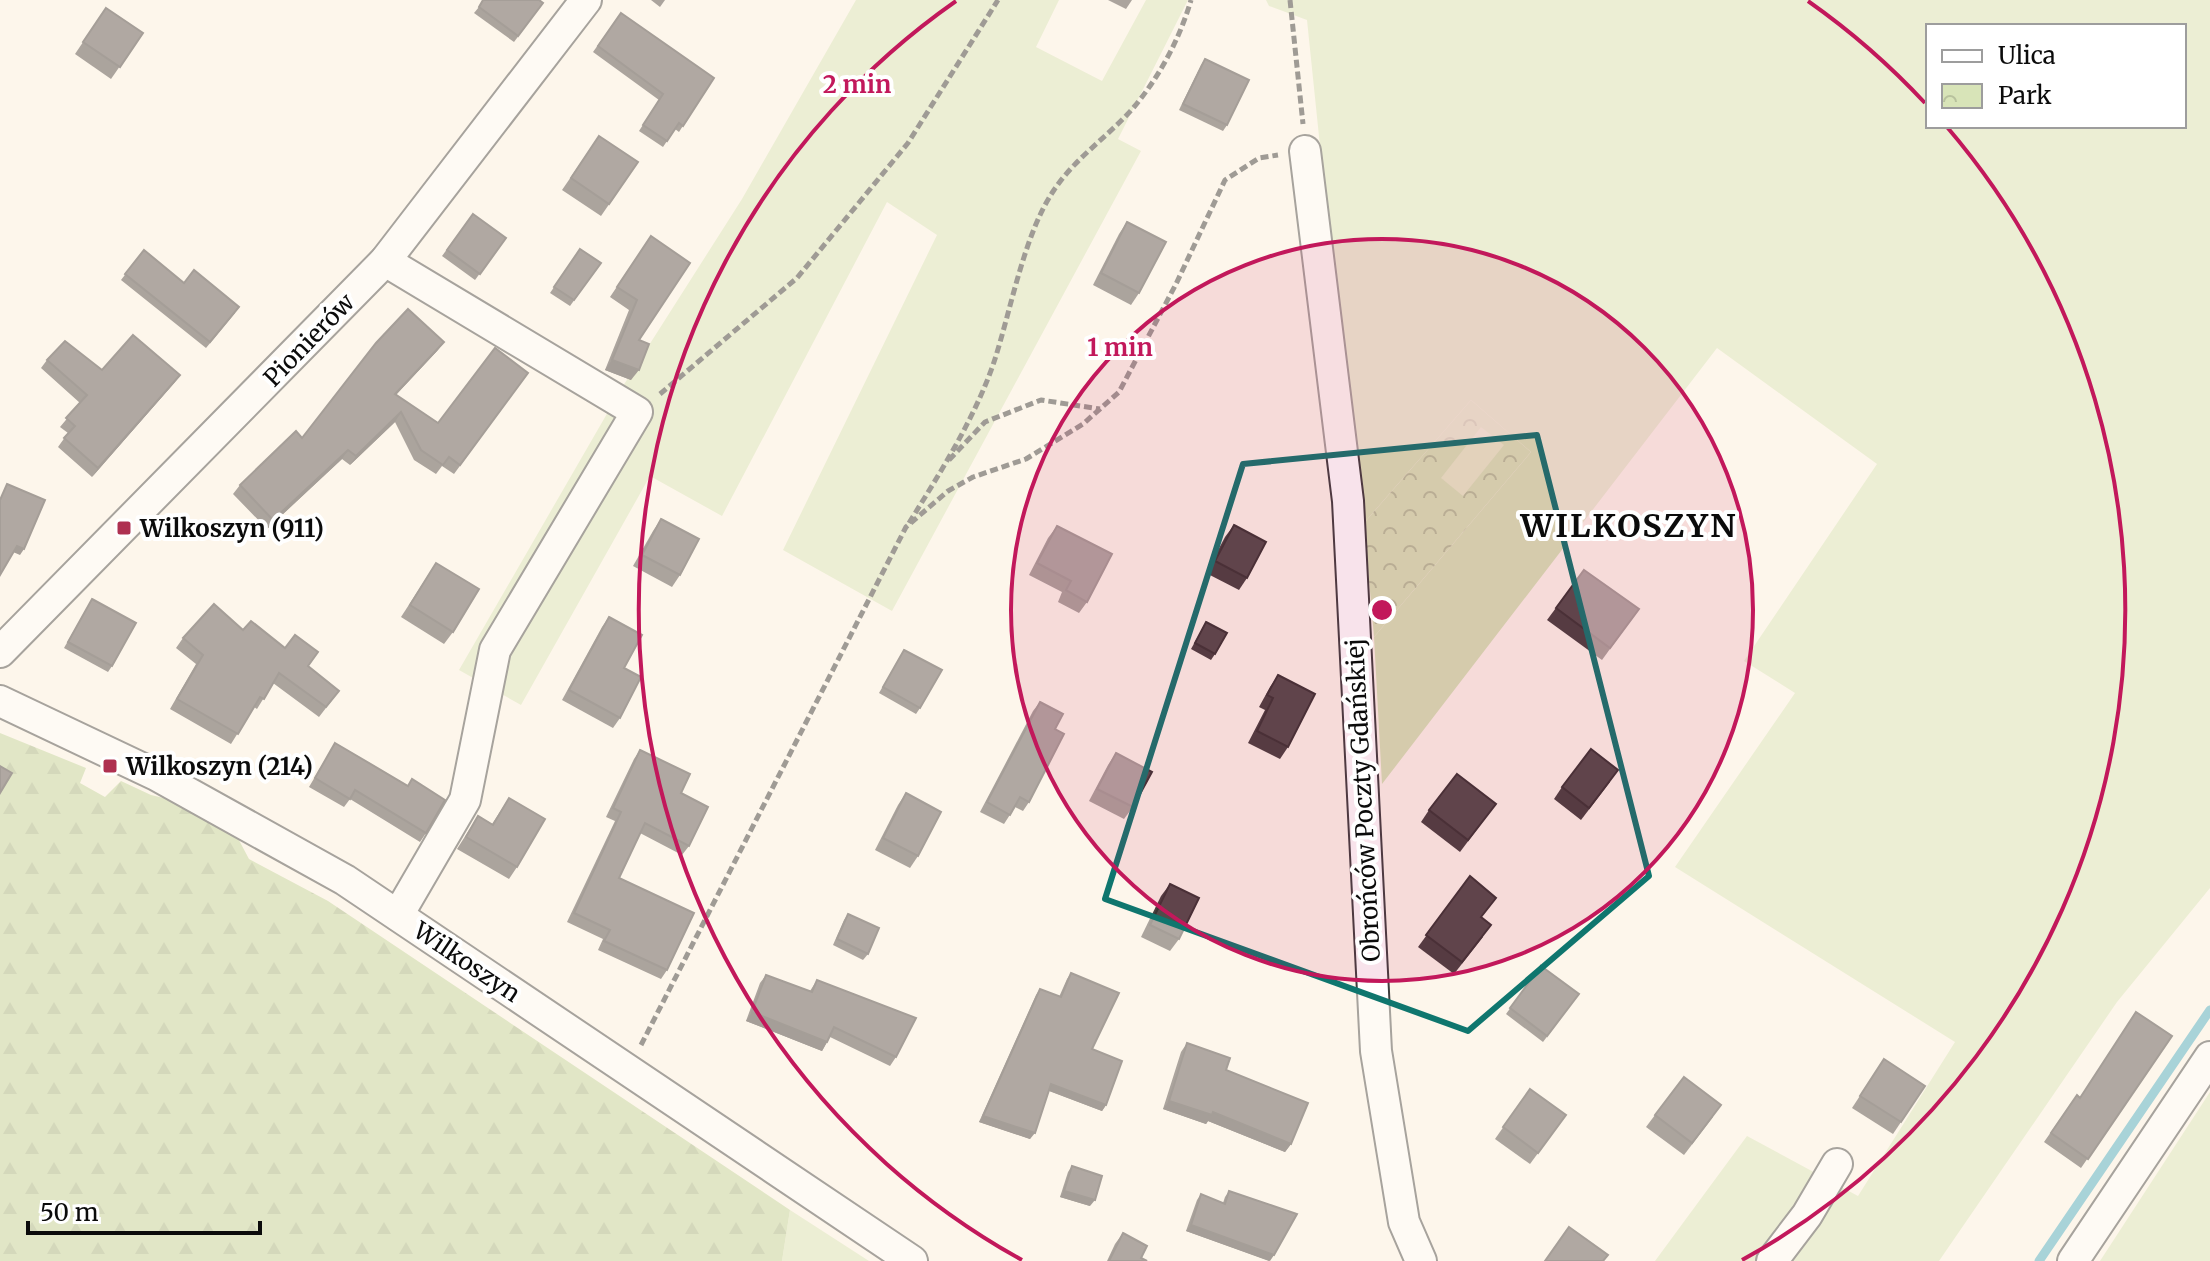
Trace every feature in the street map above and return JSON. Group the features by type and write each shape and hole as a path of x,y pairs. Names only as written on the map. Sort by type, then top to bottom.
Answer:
{"street":[{"name":"Pionierów","path":"0,652 385,261 586,0"},
{"name":"Obrońców Poczty Gdańskiej","path":"1305,151 1348,501 1376,1051 1404,1222 1421,1261"},
{"path":"385,261 637,412 495,650 465,800 398,915"},
{"name":"Wilkoszyn","path":"0,701 224,811 398,915 912,1261"},
{"path":"2073,1261 2210,1057"},
{"path":"1772,1261 1807,1215 1837,1164"}],"path":[{"path":"637,412 698,365 797,278 908,143 998,0"},
{"path":"626,1069 906,527 946,463 993,365 1021,268 1053,191 1087,150 1135,106 1181,35 1191,0"},
{"path":"906,527 948,491 973,477 1026,459 1100,409 1119,392 1176,284 1225,180 1259,158 1305,151 1290,0"},
{"path":"946,463 985,422 1041,400 1100,409"}],"highlighted area":[{"path":"1537,435 1649,876 1468,1031 1105,899 1243,464"}],"green space":[{"path":"856,0 1059,0 1036,47 1102,81 1146,0 1188,0 1118,139 1141,151 892,611 783,550 937,235 887,202 722,516 650,476 521,705 459,670 623,386 742,199"},
{"path":"1266,0 2210,0 2210,888 2117,1002 1939,1261 1655,1261 1747,1136 1858,1196 1955,1042 1675,867 1795,693 1744,661 1877,464 1717,348 1382,784 1374,637 1531,452 1471,400 1364,523 1340,340 1307,20 1269,6"},
{"path":"1471,400 1531,452 1374,637 1364,523"},
{"path":"1481,427 1504,445 1463,496 1441,478"},
{"path":"0,733 86,768 80,783 105,797 121,781 151,795 172,800 233,829 249,859 328,901 790,1210 782,1261 0,1261"},
{"path":"2210,1092 2210,1261 2100,1261"},
{"path":"790,1210 869,1261 782,1261"}],"building":[{"path":"483,0 539,0 543,3 518,36 479,7"},
{"path":"106,8 143,33 120,67 83,42"},
{"path":"621,13 714,78 683,126 679,123 667,141 643,125 663,94 598,46"},
{"path":"1205,59 1249,80 1227,125 1183,104"},
{"path":"599,136 638,162 609,204 571,178"},
{"path":"473,214 506,238 480,274 447,250"},
{"path":"1127,222 1166,242 1139,293 1101,273"},
{"path":"651,236 690,263 639,340 649,344 639,370 612,360 637,300 617,287"},
{"path":"580,249 601,263 574,300 554,287"},
{"path":"144,250 184,283 194,270 239,307 210,342 125,274"},
{"path":"408,309 444,342 395,394 438,423 495,348 528,373 460,465 449,457 443,465 421,450 401,412 356,456 348,450 273,520 240,485 296,431 302,438 376,343"},
{"path":"133,335 180,375 98,468 64,438 75,426 66,418 87,395 47,360 65,341 102,370"},
{"path":"7,484 45,500 24,549 17,546 0,575 0,500"},
{"path":"661,519 699,539 680,575 642,555"},
{"path":"1234,525 1266,542 1247,578 1215,561"},
{"path":"1057,526 1112,554 1087,602 1066,590 1071,581 1037,563"},
{"path":"436,563 479,589 453,632 410,605"},
{"path":"1584,570 1639,609 1610,648 1556,608"},
{"path":"92,599 136,623 112,666 68,642"},
{"path":"214,604 243,630 251,621 285,648 295,635 318,652 308,666 339,691 326,707 279,673 238,734 177,699 203,655 183,638"},
{"path":"609,617 642,635 624,668 641,677 620,718 569,690"},
{"path":"1206,622 1227,633 1215,654 1195,643"},
{"path":"904,650 942,670 920,708 883,687"},
{"path":"1278,675 1315,694 1288,747 1257,731 1273,698 1267,695"},
{"path":"1040,702 1063,714 1055,729 1064,734 1029,802 1020,797 1010,815 987,802"},
{"path":"335,743 408,786 412,779 445,800 426,833 355,790 350,799 315,778"},
{"path":"1591,749 1618,770 1589,808 1562,787"},
{"path":"640,750 690,774 681,793 708,807 689,846 645,823 619,878 694,913 667,970 604,941 610,930 574,913 621,812 613,808"},
{"path":"1116,753 1152,772 1133,807 1097,789"},
{"path":"0,766 12,773 0,793"},
{"path":"1457,774 1496,804 1468,840 1429,810"},
{"path":"906,793 941,812 918,856 883,838"},
{"path":"509,798 545,819 517,867 466,837 478,816 493,825"},
{"path":"1470,876 1496,898 1481,917 1491,925 1462,962 1426,935"},
{"path":"1170,884 1199,898 1179,939 1150,925"},
{"path":"848,914 879,928 868,954 837,939"},
{"path":"1541,966 1579,994 1547,1036 1510,1008"},
{"path":"1071,973 1119,993 1092,1049 1122,1061 1106,1105 1051,1084 1035,1133 983,1116 1040,989 1061,997"},
{"path":"766,975 812,992 817,980 916,1018 896,1057 834,1027 827,1042 752,1012"},
{"path":"2136,1012 2172,1036 2088,1159 2051,1133 2077,1095 2080,1098"},
{"path":"1187,1043 1230,1058 1226,1070 1308,1103 1291,1144 1213,1112 1212,1115 1169,1101"},
{"path":"1884,1059 1925,1086 1901,1122 1860,1096"},
{"path":"1684,1077 1721,1105 1692,1143 1655,1115"},
{"path":"1530,1089 1566,1115 1538,1153 1503,1127"},
{"path":"1072,1166 1102,1176 1095,1200 1064,1191"},
{"path":"1229,1191 1297,1214 1274,1255 1191,1225 1201,1194 1225,1204"},
{"path":"1569,1227 1608,1255 1603,1261 1545,1261"},
{"path":"1123,1233 1147,1246 1141,1258 1147,1261 1109,1261"}],"waterway":[{"path":"2039,1261 2210,1010"}],"place":[{"name":"Wilkoszyn (911)","path":"124,528"},
{"name":"Wilkoszyn (214)","path":"110,766"}],"district":[{"name":"WILKOSZYN","path":"1629,526"}]}
